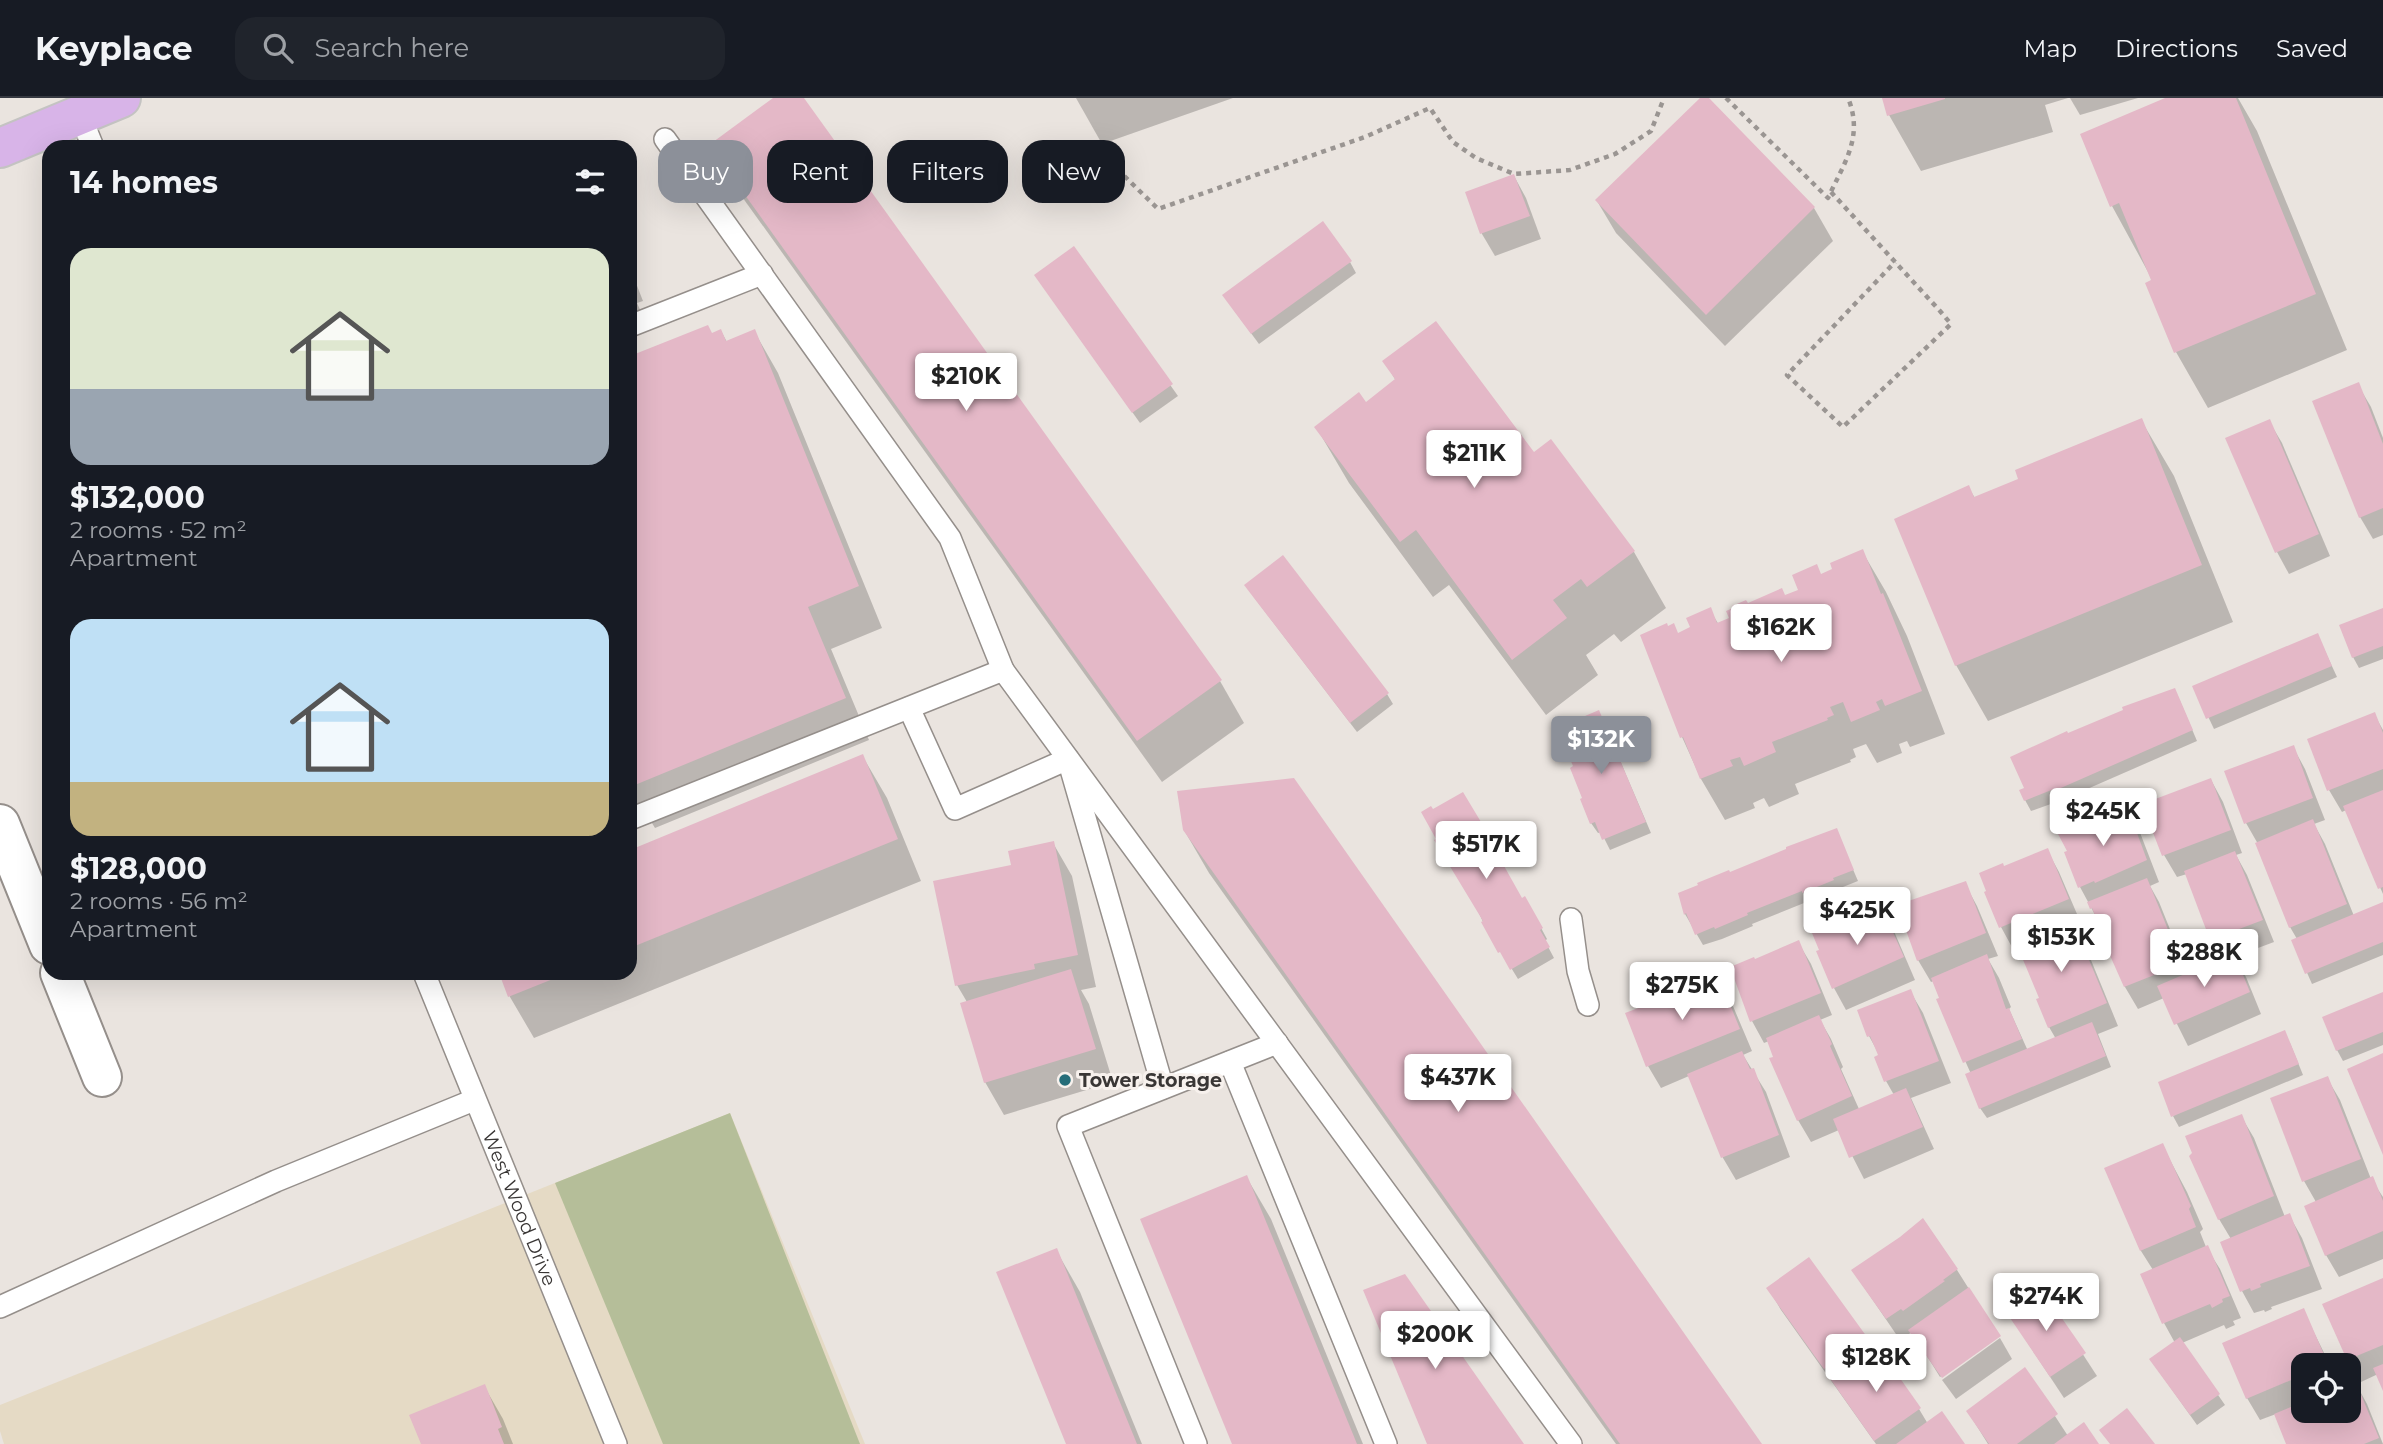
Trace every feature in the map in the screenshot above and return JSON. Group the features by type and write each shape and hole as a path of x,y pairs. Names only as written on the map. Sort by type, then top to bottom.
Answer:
{"main road":[{"path":"0,148 82,120 121,98"}],"street":[{"path":"0,824 42,929"},
{"path":"63,980 102,1077"}],"lane":[{"path":"665,139 950,538 1003,670 1572,1444"},
{"path":"637,323 762,274"},
{"path":"637,816 1003,670"},
{"path":"909,708 955,809 1068,759"},
{"path":"1068,759 1163,1088"},
{"path":"1571,919 1578,971 1588,1005"},
{"name":"West Wood Drive","path":"427,980 616,1444"},
{"path":"1196,1444 1068,1126 1277,1043"},
{"path":"1230,1062 1386,1444"},
{"path":"0,1307 276,1181 474,1100"}],"path":[{"path":"1125,177 1158,209 1365,137 1430,108 1453,142 1476,158 1514,174 1570,170 1615,154 1651,131 1664,98"},
{"path":"1726,98 1828,198 1854,140 1853,111 1848,98"},
{"path":"1831,192 1895,262 1951,324 1843,427 1787,375 1895,262"}],"shaded area":[{"path":"730,1113 865,1444 4,1444 0,1431 0,1405"}],"green space":[{"path":"730,1113 860,1444 663,1444 555,1183"}],"building":[{"path":"773,98 804,98 834,140 767,140 767,203 873,203 873,194 1222,680 1137,741 751,203 753,203 753,140 716,140"},
{"path":"1700,98 1709,98 1815,207 1706,315 1595,200"},
{"path":"1882,98 1945,98 1945,99 1887,116"},
{"path":"2165,98 2236,98 2316,294 2174,353 2145,283 2151,280 2119,203 2110,207 2080,134"},
{"path":"1514,174 1530,216 1480,234 1465,192"},
{"path":"1323,221 1352,261 1251,334 1222,295"},
{"path":"1074,246 1173,384 1132,413 1034,275"},
{"path":"1436,321 1534,452 1551,439 1635,551 1587,587 1581,579 1553,600 1567,618 1512,660 1416,530 1400,542 1314,427 1359,392 1366,402 1395,379 1382,361"},
{"path":"708,325 712,333 721,329 726,341 755,329 859,586 808,607 846,698 637,784 637,353"},
{"path":"2359,382 2383,444 2383,508 2359,518 2312,401"},
{"path":"2142,418 2202,565 1955,666 1894,519 1969,485 1974,497 2018,479 2015,470"},
{"path":"2270,419 2319,534 2275,553 2225,438"},
{"path":"1863,549 1922,691 1885,706 1882,699 1876,702 1880,710 1851,722 1843,702 1830,707 1834,715 1827,718 1828,720 1772,742 1776,752 1744,766 1740,757 1730,760 1733,766 1700,779 1683,737 1680,738 1640,635 1667,623 1668,626 1674,623 1678,633 1690,627 1686,618 1711,607 1717,623 1729,618 1726,611 1733,608 1732,606 1746,600 1748,603 1782,588 1785,595 1798,590 1792,575 1817,564 1821,574 1832,569 1830,563"},
{"path":"1283,555 1389,693 1350,723 1244,585"},
{"path":"2383,608 2383,646 2352,658 2339,625"},
{"path":"2318,633 2332,666 2206,719 2192,686"},
{"path":"2175,688 2193,730 2054,791 2024,801 2019,790 2024,788 2010,757 2067,731 2068,733 2123,710 2122,707"},
{"path":"1599,710 1646,822 1602,840 1595,822 1590,824 1570,768 1573,766 1557,728"},
{"path":"2375,712 2383,733 2383,769 2327,791 2307,739"},
{"path":"2294,745 2313,798 2244,824 2224,771"},
{"path":"863,754 898,839 637,945 637,847"},
{"path":"1294,778 1762,1444 1620,1444 1183,830 1177,791"},
{"path":"2211,778 2231,830 2162,856 2142,804"},
{"path":"2383,790 2383,887 2378,889 2343,806"},
{"path":"1463,792 1522,898 1525,896 1543,928 1540,930 1550,947 1510,970 1434,840 1436,839 1421,812 1431,806 1433,809"},
{"path":"2127,806 2147,860 2078,888 2064,852 2067,851 2058,834 2101,820 2099,817"},
{"path":"2313,819 2347,904 2289,928 2255,843"},
{"path":"1837,828 1854,870 1695,935 1686,913 1684,915 1678,893"},
{"path":"1054,841 1078,955 1034,964 1035,969 955,986 933,881 1011,865 1008,851"},
{"path":"2048,848 2069,899 1999,928 1979,873"},
{"path":"2235,851 2263,920 2210,940 2184,871"},
{"path":"2147,878 2182,964 2124,987 2096,924 2098,923 2092,908 2090,909 2087,902"},
{"path":"1966,881 1986,933 1917,961 1897,905"},
{"path":"2383,902 2383,942 2305,974 2291,940"},
{"path":"1881,905 1904,957 1832,989 1816,951 1819,950 1812,933 1836,923 1837,926"},
{"path":"2072,919 2107,1003 2048,1028 2036,999 2039,998 2016,943"},
{"path":"1799,940 1821,993 1750,1022 1730,967"},
{"path":"2234,953 2250,992 2174,1025 2157,986"},
{"path":"1987,954 2006,1009 2009,1008 2022,1039 1963,1063 1936,999 1939,998 1931,978"},
{"path":"1071,969 1096,1049 984,1083 960,1003"},
{"path":"1718,975 1740,1029 1646,1067 1625,1013 1713,980 1712,977"},
{"path":"502,980 550,980 508,997"},
{"path":"1911,989 1939,1061 1884,1082 1874,1057 1878,1055 1870,1036 1867,1037 1857,1010"},
{"path":"2383,992 2383,1032 2336,1051 2322,1017"},
{"path":"1819,1015 1852,1096 1797,1121 1769,1058 1773,1057 1766,1038"},
{"path":"2092,1022 2106,1056 1979,1109 1965,1074"},
{"path":"2285,1030 2299,1064 2171,1117 2158,1082"},
{"path":"1742,1051 1750,1069 1754,1068 1779,1135 1721,1158 1687,1074"},
{"path":"2383,1053 2383,1155 2347,1069"},
{"path":"2328,1076 2361,1159 2302,1182 2270,1098"},
{"path":"1906,1088 1923,1127 1849,1158 1833,1119"},
{"path":"2242,1114 2274,1196 2218,1220 2189,1156 2192,1153 2185,1136"},
{"path":"2163,1143 2191,1206 2189,1209 2196,1227 2140,1251 2104,1168"},
{"path":"1247,1175 1357,1444 1232,1444 1140,1219"},
{"path":"2373,1176 2383,1201 2383,1231 2325,1256 2304,1206"},
{"path":"2290,1213 2310,1266 2260,1284 2261,1287 2251,1291 2250,1288 2240,1292 2220,1242"},
{"path":"1923,1218 1958,1269 1903,1311 1901,1309 1886,1319 1851,1270"},
{"path":"2208,1245 2230,1296 2212,1308 2210,1304 2162,1324 2140,1274"},
{"path":"1057,1248 1137,1444 1066,1444 996,1272"},
{"path":"1809,1257 1867,1337 1855,1345 1857,1348 1824,1369 1766,1288"},
{"path":"1405,1274 1524,1444 1427,1444 1363,1290"},
{"path":"2383,1278 2383,1345 2361,1354 2344,1353 2322,1304"},
{"path":"1969,1287 2001,1336 1942,1378 1908,1330"},
{"path":"2041,1288 2086,1353 2050,1377 2006,1312"},
{"path":"2304,1308 2323,1353 2291,1353 2291,1380 2246,1399 2222,1343"},
{"path":"2180,1337 2220,1394 2190,1415 2149,1359"},
{"path":"1878,1347 1921,1408 1874,1441 1831,1380"},
{"path":"2383,1364 2383,1391 2373,1368"},
{"path":"2025,1367 2058,1414 2017,1444 1989,1444 1966,1411"},
{"path":"485,1384 502,1427 498,1429 504,1444 421,1444 409,1415"},
{"path":"2361,1394 2379,1438 2364,1444 2286,1444 2274,1414 2291,1407 2291,1423 2361,1423"},
{"path":"2127,1408 2155,1444 2110,1444 2099,1430"},
{"path":"1942,1411 1965,1444 1896,1444"},
{"path":"2084,1422 2099,1444 2054,1444"}],"place":[{"name":"Tower Storage","path":"1065,1080"}]}
